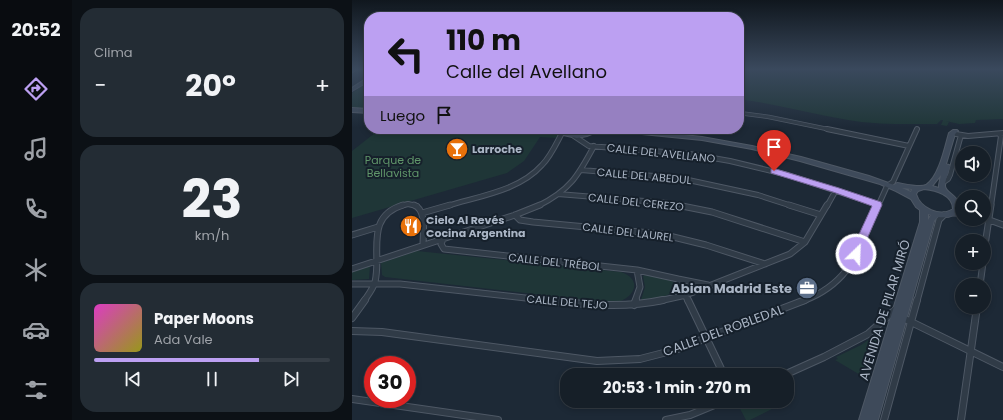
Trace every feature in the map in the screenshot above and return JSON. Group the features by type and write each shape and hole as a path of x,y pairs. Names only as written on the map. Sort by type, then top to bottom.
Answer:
{"street":[{"path":"352,111 364,112"},
{"path":"744,114 909,146"},
{"name":"CALLE DEL ROBLEDAL","path":"352,331 382,332 598,361 640,359 675,350 707,339 810,298 829,288 839,280 851,265 878,205 917,129"},
{"path":"927,187 940,173 952,131 959,135 1001,134 991,191"},
{"path":"422,213 507,188 528,178 547,160 561,134"},
{"path":"566,134 574,136 586,135"},
{"path":"668,134 714,139 790,156 909,188 927,187 944,192 955,200"},
{"path":"700,134 818,160 890,184 913,197 922,207 941,215 955,213"},
{"path":"583,144 583,139 586,135"},
{"path":"944,192 942,183 959,135"},
{"path":"574,136 583,144"},
{"name":"CALLE DEL AVELLANO","path":"583,144 690,154 730,161 788,175 878,205"},
{"path":"352,269 515,215 537,206 558,194 571,182 581,170 594,146"},
{"name":"CALLE DEL ABEDUL","path":"581,170 679,178 758,195 821,215"},
{"path":"913,197 914,192 919,188"},
{"name":"CALLE DEL TEJO","path":"352,284 375,283 419,285 599,306 634,305 686,295 708,285 790,254 805,242 836,190"},
{"name":"CALLE DEL CEREZO","path":"558,194 669,203 712,212 805,242"},
{"path":"352,318 375,283 378,227 381,218 396,207 416,205 420,208 422,213 423,245"},
{"name":"AVENIDA DE PILAR MIRÓ","path":"864,420 924,222 924,212 922,207"},
{"name":"CALLE DEL LAUREL","path":"515,215 520,220 533,222 662,234 718,248 765,264"},
{"name":"AVENIDA DE PILAR MIRÓ","path":"884,420 930,225 941,215"},
{"path":"991,221 1003,225"},
{"path":"352,235 378,227"},
{"name":"CALLE DEL TRÉBOL","path":"443,239 441,244 444,249 637,270 708,285"},
{"path":"634,305 640,287 637,270"},
{"path":"678,279 721,368"},
{"path":"794,371 824,358 868,334 899,304"},
{"path":"961,420 976,314"},
{"path":"907,320 1003,367"},
{"name":"AVENIDA DE PILAR MIRÓ","path":"873,420 907,320"},
{"path":"352,399 498,420"},
{"path":"666,420 690,415 707,408"}],"green space":[{"path":"358,89 364,89 364,109 352,108 352,93"},
{"path":"744,89 1003,89 1003,119 976,120 975,123 959,124 946,121 949,122 947,126 941,125 943,120 937,124 859,122 744,100"},
{"name":"Parque de Bellavista","path":"374,134 560,134 557,138 540,137 524,161 507,173 352,218 352,151"},
{"path":"417,251 621,272 628,275 632,280 634,289 627,298 614,303 385,277 382,275 381,263"},
{"path":"370,266 369,279 352,280 352,272"},
{"path":"645,275 669,279 674,283 675,289 669,294 660,298 641,300 645,287 643,276"},
{"path":"883,330 867,379 835,360 838,359 836,357 861,345"},
{"path":"740,408 774,408 750,420 746,420"}],"place":[{"name":"Larroche","path":"457,149"},
{"name":"Cielo Al Revés Cocina Argentina","path":"411,226"},
{"name":"Abian Madrid Este","path":"807,288"}],"route":[{"path":"774,171 836,190 878,205 856,254"}]}
